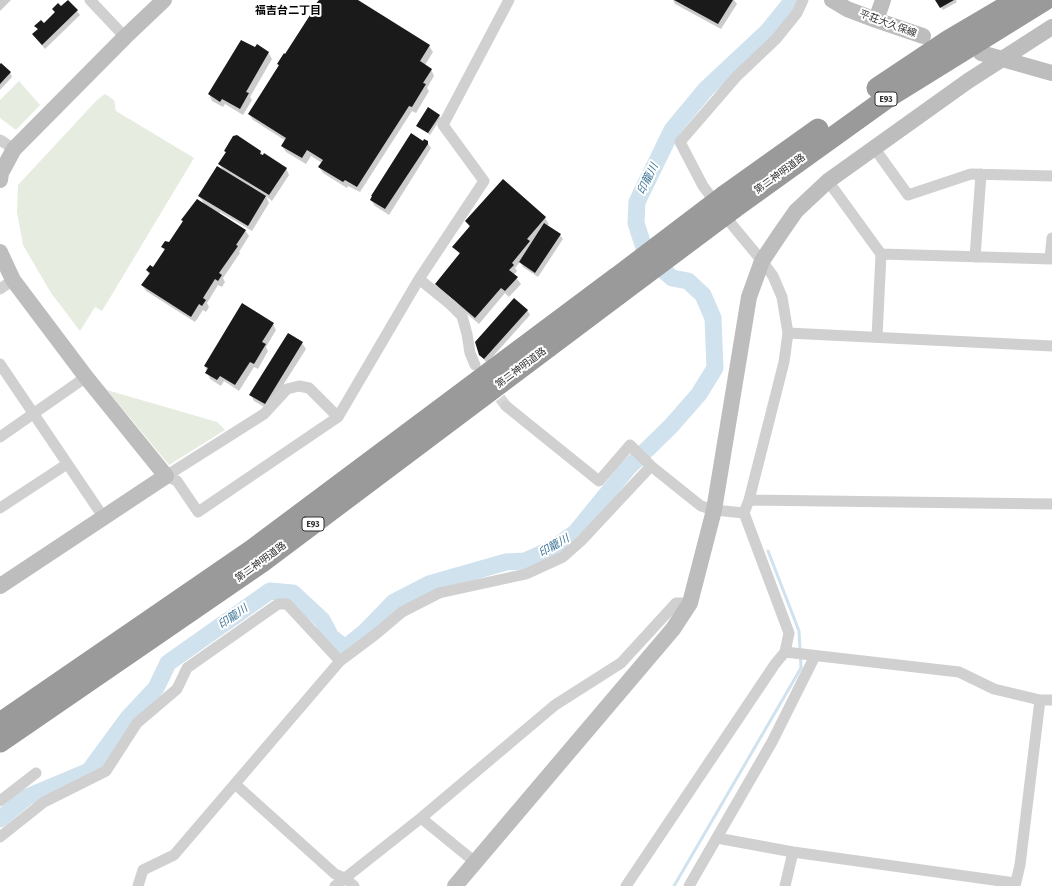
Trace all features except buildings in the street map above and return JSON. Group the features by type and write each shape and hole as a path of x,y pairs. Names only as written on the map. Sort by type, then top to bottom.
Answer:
{"highway":[{"name":"第二神明道路","path":"0,742 262,562 618,286 884,83 949,40 1017,0"},
{"name":"第二神明道路","path":"729,202 890,96 1045,0"},
{"name":"第二神明道路","path":"0,724 252,550 618,286"}],"street":[{"path":"90,0 125,37"},
{"path":"0,180 1,173 14,149 125,37 164,0"},
{"path":"0,252 13,280 86,377 166,476 177,481 198,512 338,417 419,279 484,181 443,125 509,0"},
{"path":"626,886 775,664 785,652 789,633 744,513 749,500 784,362 788,333 782,297 773,276 732,226 703,186 680,142 737,76 776,39 797,13 803,0"},
{"name":"平荘大久保線","path":"832,0 847,9 923,36"},
{"path":"876,20 884,0"},
{"path":"455,886 673,629 690,603 714,510 749,297 762,261 796,212 828,181 875,149 968,81 1052,28"},
{"path":"981,54 1052,73"},
{"path":"0,140 14,149"},
{"path":"875,149 908,195 972,174 1052,176"},
{"path":"975,257 981,174"},
{"path":"828,181 881,254 877,337"},
{"path":"881,254 1051,259 1052,238"},
{"path":"419,279 450,304 462,316 468,334 470,353 475,365"},
{"path":"0,289 13,280"},
{"path":"788,333 1052,346"},
{"path":"0,364 104,518"},
{"path":"0,437 86,377"},
{"path":"0,586 166,476 264,414 287,389 300,386 309,388 338,417"},
{"path":"506,406 598,480 630,445 651,466 701,506 714,510 744,513"},
{"path":"0,508 67,464"},
{"path":"138,886 143,870 174,855 340,661 402,612 439,593 526,574 563,557 581,541 651,466"},
{"path":"749,500 1052,504"},
{"path":"335,886 421,818 555,705 622,663 676,603 690,603"},
{"path":"0,837 44,802 106,771 136,723 176,690 187,668 278,604 287,604 340,661"},
{"path":"785,652 959,672 994,689 1040,700 1052,700"},
{"path":"689,886 772,742 815,656"},
{"path":"717,838 793,852 1015,884 1020,864 1040,700"},
{"path":"0,802 36,773"},
{"path":"236,784 335,874 345,878 354,886"},
{"path":"421,818 475,862"},
{"path":"785,886 793,852"}],"shaded area":[{"path":"19,81 40,105 16,130 0,118 0,100"},
{"path":"105,94 114,100 116,111 194,158 102,311 95,307 80,331 51,293 23,245 17,212 18,185 97,100"},
{"path":"107,390 217,422 225,430 169,465"}],"waterway":[{"name":"印籠川","path":"0,819 27,797 89,771 128,718 156,688 168,663 270,591 293,593 322,620 331,637 345,648 365,632 394,602 429,584 506,562 525,561 554,548 575,533 628,468 671,426 699,394 715,368 713,318 703,295 688,281 672,278 644,248 636,223 637,202 672,130 706,89 767,32 793,0"},
{"path":"674,886 801,668 799,631 768,551"}],"tunnel":[{"path":"490,385 506,406"}],"district":[{"name":"福吉台二丁目","path":"288,11"}]}
